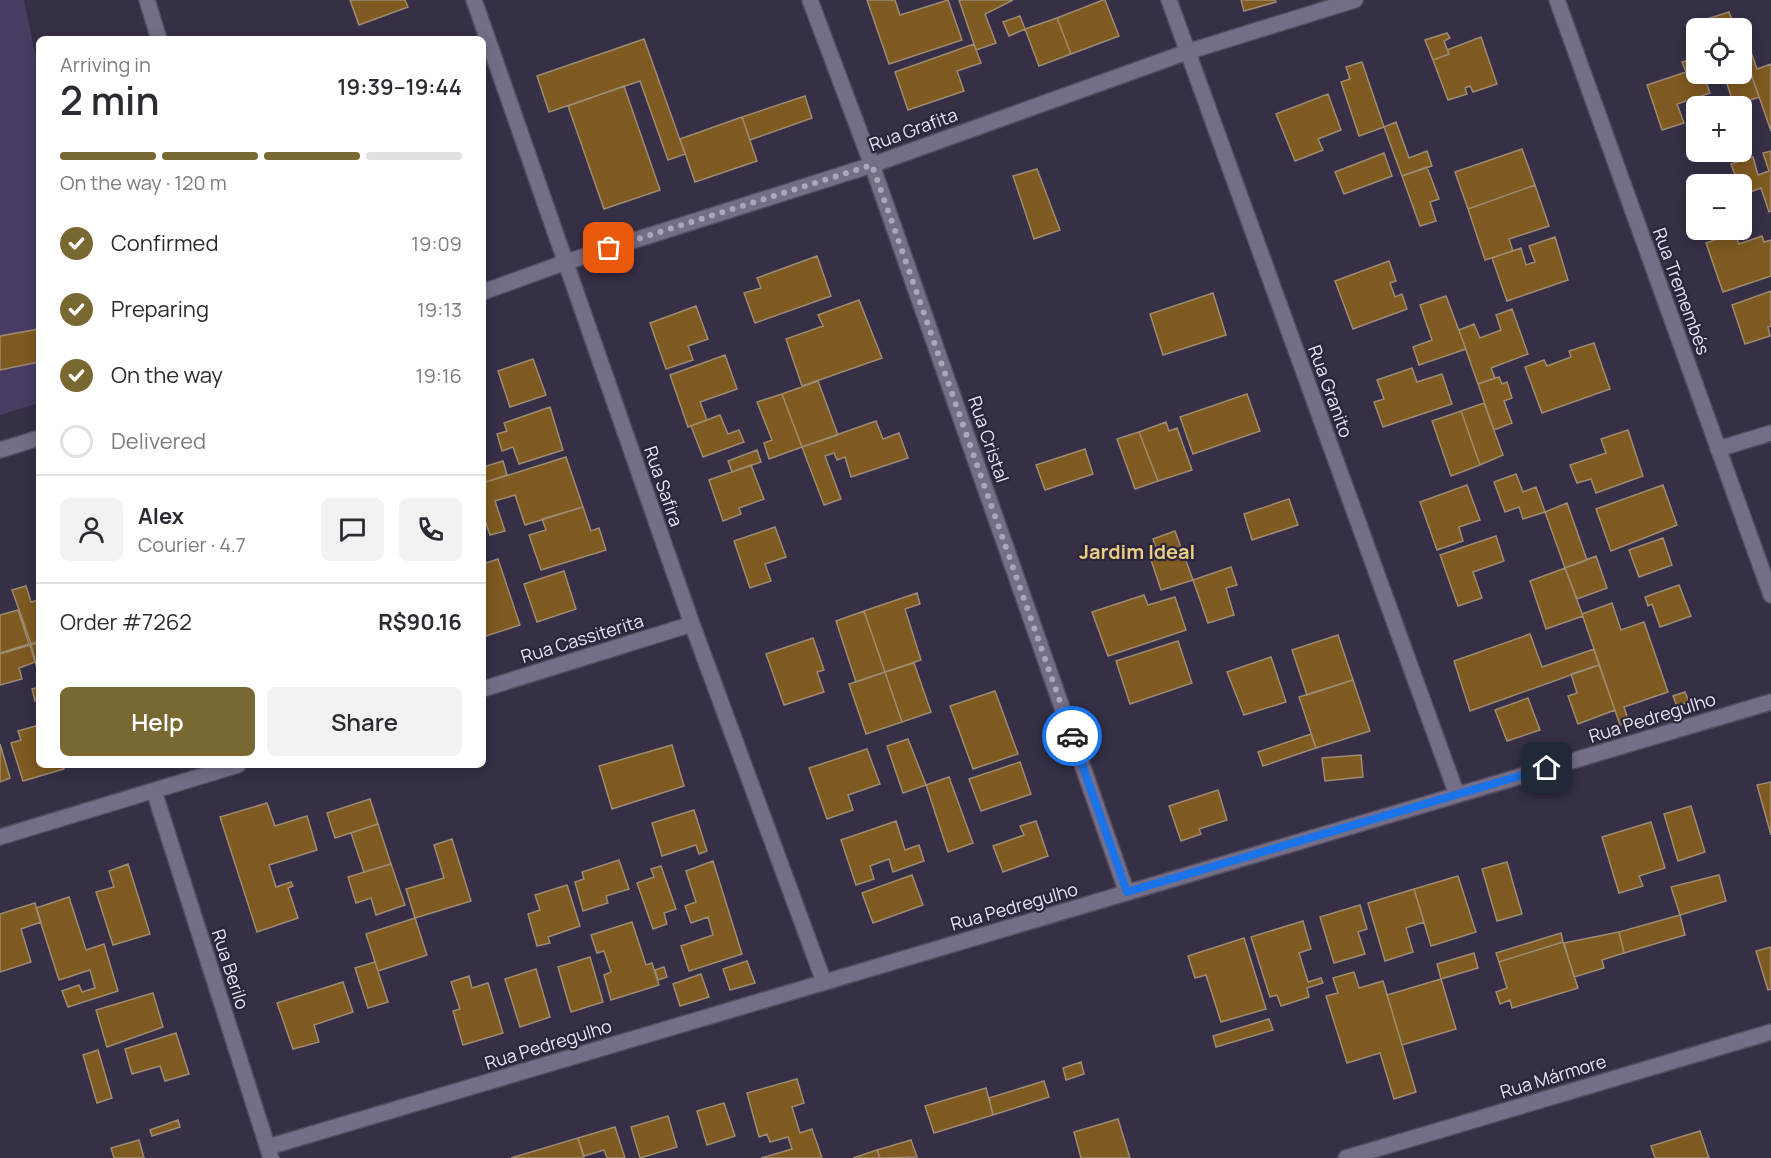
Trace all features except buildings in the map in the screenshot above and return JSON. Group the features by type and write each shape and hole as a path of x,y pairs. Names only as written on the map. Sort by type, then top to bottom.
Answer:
{"street":[{"path":"147,0 158,36"},
{"name":"Rua Safira","path":"474,0 692,624 824,982"},
{"name":"Rua Cristal","path":"810,0 872,165 1127,892"},
{"name":"Rua Granito","path":"1169,0 1457,795"},
{"name":"Rua Grafita","path":"486,291 566,262 872,165 1187,52 1355,0"},
{"name":"Rua Tremembés","path":"1557,0 1771,595"},
{"path":"1718,449 1771,433"},
{"path":"0,450 36,439"},
{"name":"Rua Cassiterita","path":"486,688 692,624"},
{"name":"Rua Pedregulho","path":"269,1153 824,982 1771,702"},
{"path":"0,837 228,768"},
{"name":"Rua Berilo","path":"154,791 269,1153"},
{"name":"Rua Mármore","path":"1346,1158 1771,1032"}],"shaded area":[{"path":"0,0 24,0 36,58 36,404 0,415"}],"way so far":[{"path":"609,248 872,165 1072,736"}],"district":[{"name":"Jardim Ideal","path":"1137,551"}],"route":[{"path":"1072,736 1127,892 1547,768"}]}
